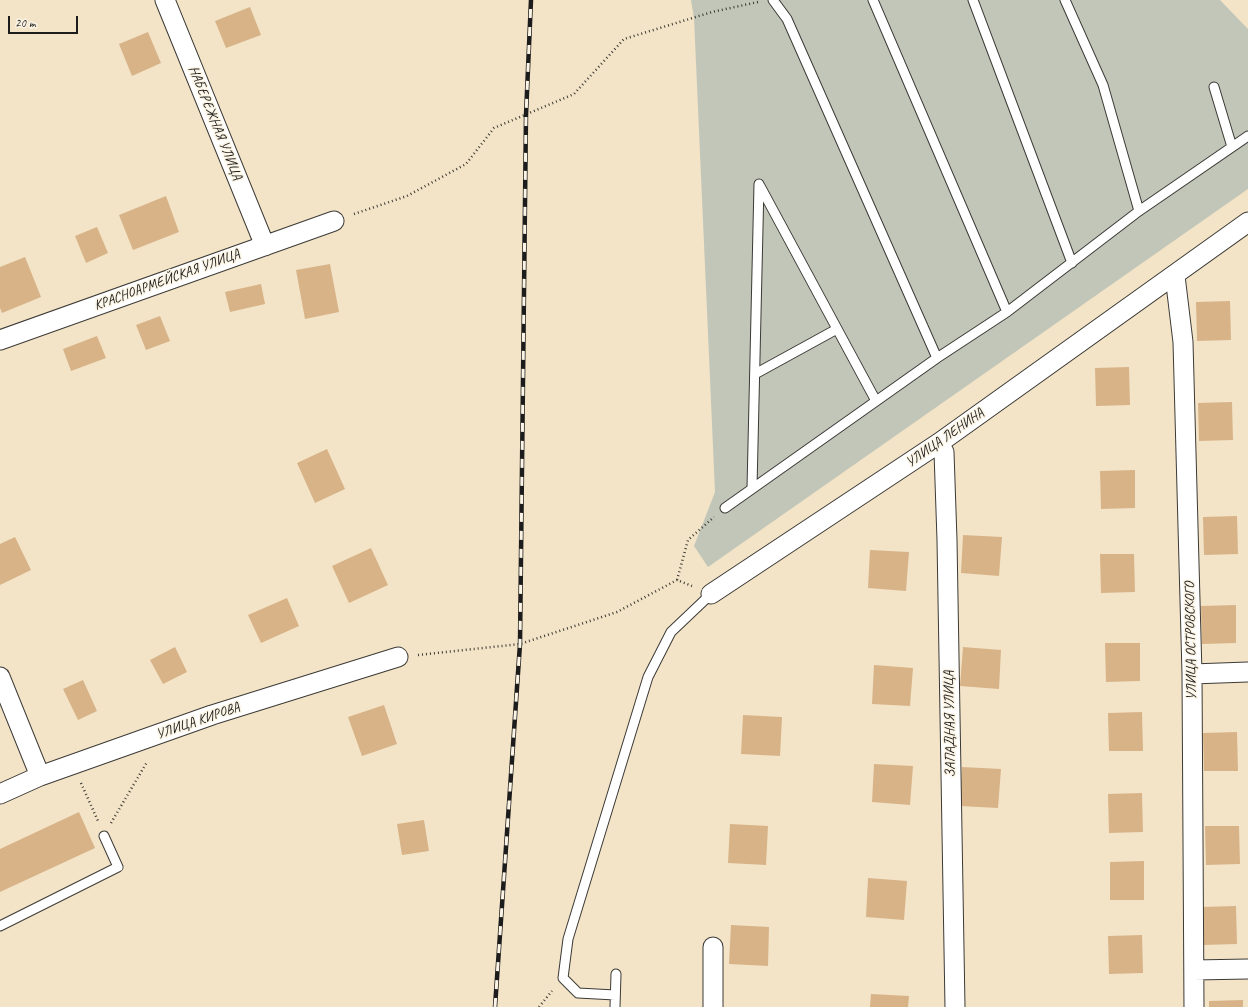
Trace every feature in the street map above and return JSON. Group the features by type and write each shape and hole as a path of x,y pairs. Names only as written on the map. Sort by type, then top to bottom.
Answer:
{"street":[{"name":"НАБЕРЕЖНАЯ УЛИЦА","path":"165,0 265,246"},
{"name":"КРАСНОАРМЕЙСКАЯ УЛИЦА","path":"0,340 334,221"},
{"name":"УЛИЦА ЛЕНИНА","path":"711,594 939,443 1175,276 1248,222"},
{"name":"УЛИЦА ОСТРОВСКОГО","path":"1175,276 1183,342 1192,674 1194,1007"},
{"name":"ЗАПАДНАЯ УЛИЦА","path":"939,443 944,452 955,1007"},
{"name":"УЛИЦА КИРОВА","path":"0,794 40,776 212,715 398,657"},
{"path":"1192,674 1248,672"},
{"path":"0,677 40,776"},
{"path":"713,947 713,1007"},
{"path":"1194,970 1248,969"}],"lane":[{"path":"774,0 787,19 937,358"},
{"path":"872,0 1006,312"},
{"path":"973,0 1072,263"},
{"path":"1065,0 1103,85 1139,211"},
{"path":"1214,87 1232,147"},
{"path":"725,508 937,358 1006,312 1139,211 1248,136"},
{"path":"752,488 759,184 876,401"},
{"path":"755,374 837,329"},
{"path":"616,995 578,992 563,978 568,939 648,677 672,632 711,594"},
{"path":"0,926 118,867 104,836"},
{"path":"615,1007 616,974"}],"path":[{"path":"334,221 408,196 466,164 494,128 574,94 624,39 712,12 760,2"},
{"path":"398,657 520,644 617,612 677,580 688,540 725,508"},
{"path":"677,580 711,594"},
{"path":"104,836 164,732"},
{"path":"73,764 104,836"},
{"path":"539,1007 563,978"}],"shaded area":[{"path":"691,0 1220,0 1248,29 1248,189 708,567 694,546 715,492 694,18"}],"building":[{"path":"250,7 261,35 226,48 215,21"},
{"path":"148,32 161,63 132,76 119,44"},
{"path":"166,196 179,232 133,250 119,215"},
{"path":"97,227 108,253 86,263 75,236"},
{"path":"25,257 41,297 2,313 0,308 0,267"},
{"path":"330,264 339,312 305,319 296,270"},
{"path":"261,284 265,304 230,312 225,292"},
{"path":"1230,301 1231,340 1197,341 1196,302"},
{"path":"160,316 170,341 146,350 136,325"},
{"path":"97,336 106,358 71,371 63,349"},
{"path":"1129,367 1130,405 1096,406 1095,368"},
{"path":"1232,402 1233,440 1199,441 1198,403"},
{"path":"327,449 345,489 315,503 297,463"},
{"path":"1135,470 1135,508 1101,509 1100,471"},
{"path":"1237,516 1238,554 1204,555 1203,517"},
{"path":"963,535 1002,537 999,576 961,573"},
{"path":"15,537 31,570 0,585 0,544"},
{"path":"371,548 388,585 349,603 332,566"},
{"path":"870,550 909,552 906,591 868,588"},
{"path":"1100,554 1134,554 1135,592 1101,593"},
{"path":"287,598 299,626 261,643 248,615"},
{"path":"1236,605 1236,643 1202,644 1201,606"},
{"path":"1105,643 1140,643 1140,681 1106,682"},
{"path":"175,647 187,672 163,684 150,660"},
{"path":"963,647 1001,650 999,689 960,686"},
{"path":"874,665 913,668 910,706 872,704"},
{"path":"83,680 97,711 78,720 63,689"},
{"path":"384,705 397,744 362,756 348,717"},
{"path":"1142,712 1143,751 1109,751 1108,713"},
{"path":"743,715 782,717 780,756 741,754"},
{"path":"1237,732 1238,771 1204,771 1203,733"},
{"path":"874,764 913,766 910,805 872,802"},
{"path":"962,767 1001,769 998,808 960,806"},
{"path":"1142,793 1143,832 1109,833 1108,794"},
{"path":"79,812 95,848 0,892 0,849"},
{"path":"424,820 429,851 402,855 397,824"},
{"path":"730,824 768,826 766,865 728,863"},
{"path":"1205,826 1239,826 1240,864 1206,865"},
{"path":"1144,861 1144,900 1110,900 1110,862"},
{"path":"868,878 907,881 904,920 866,917"},
{"path":"1236,906 1237,944 1203,945 1202,907"},
{"path":"731,925 769,927 768,966 729,964"},
{"path":"1142,935 1143,973 1109,974 1108,936"},
{"path":"871,994 909,996 908,1007 870,1007"},
{"path":"1243,1000 1243,1007 1209,1007 1209,1001"}],"railway":[{"path":"495,1007 520,644 526,115 531,0"}]}
